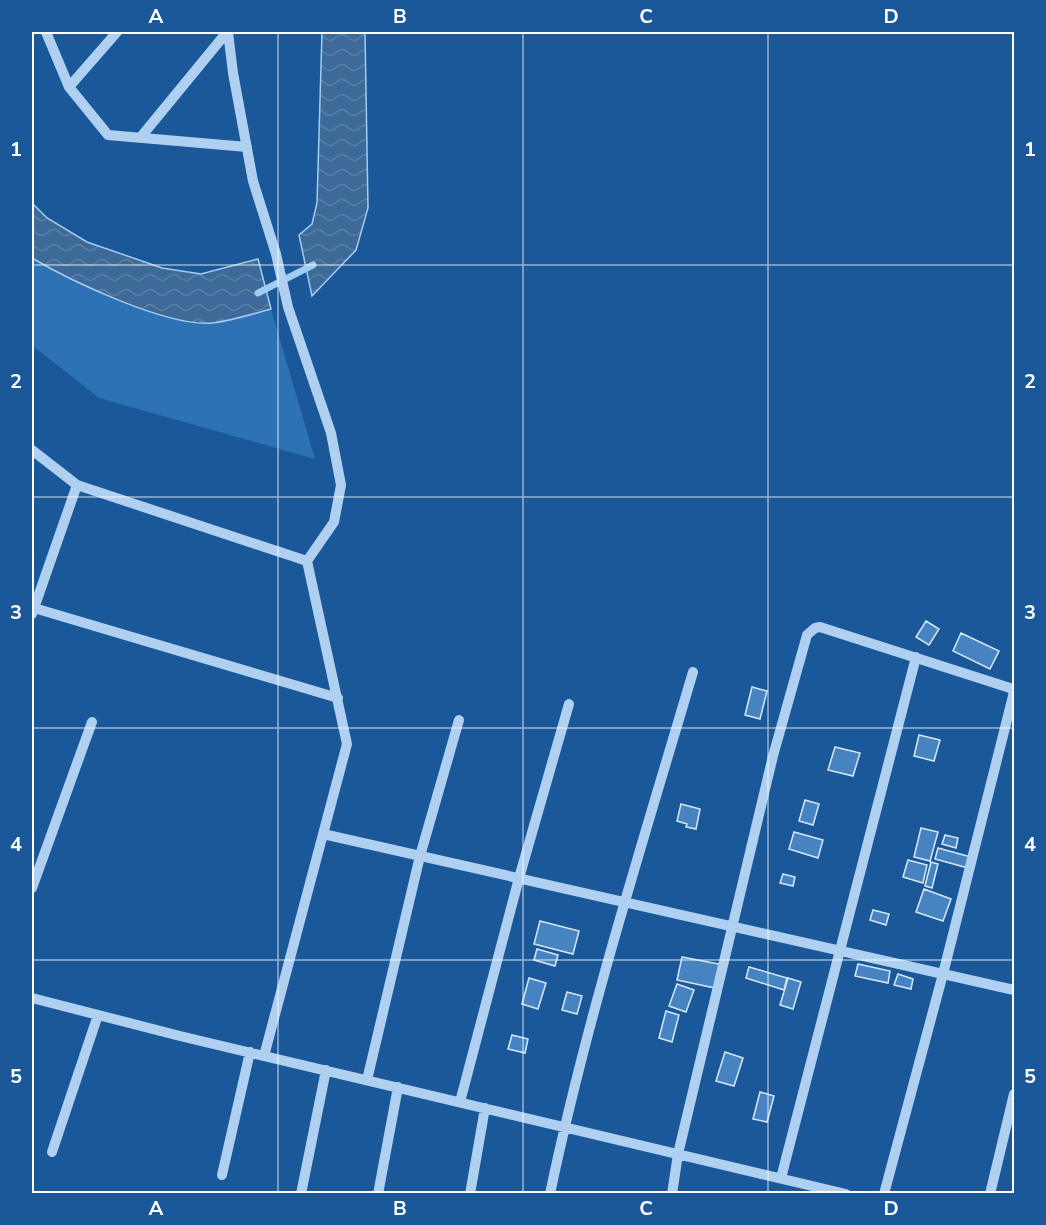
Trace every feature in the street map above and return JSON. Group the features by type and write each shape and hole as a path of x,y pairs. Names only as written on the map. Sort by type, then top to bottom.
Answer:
{"street":[{"path":"46,32 69,87 108,135 247,147"},
{"path":"69,87 117,32"},
{"path":"140,138 228,32"},
{"path":"228,32 233,73 254,181 276,254 288,307 331,433 341,485 334,522 307,561 347,744 264,1056"},
{"path":"32,450 77,485 307,561"},
{"path":"77,485 33,611 338,698"},
{"path":"672,1194 678,1154 773,756 807,635 820,627 1010,688 1014,692 943,974 884,1194"},
{"path":"781,1178 916,657"},
{"path":"550,1194 564,1127 625,902 693,672"},
{"path":"460,1102 519,878 569,704"},
{"path":"367,1080 420,856 459,720"},
{"path":"32,888 92,722"},
{"path":"323,834 1014,990"},
{"path":"32,998 250,1053 846,1194"},
{"path":"52,1152 98,1015"},
{"path":"222,1175 250,1053"},
{"path":"301,1194 326,1070"},
{"path":"378,1194 398,1087"},
{"path":"990,1194 1014,1094"},
{"path":"470,1194 485,1108"}],"shaded area":[{"path":"32,258 94,290 170,318 212,323 271,309 315,459 99,398 32,345"}],"water":[{"path":"322,32 365,32 368,208 356,250 312,296 299,235 312,224 317,203"},
{"path":"32,203 47,218 87,242 162,268 201,274 258,259 271,309 219,322 193,322 170,318 94,290 32,258"}],"building":[{"path":"926,621 939,629 929,645 916,637"},
{"path":"961,633 999,651 990,669 953,651"},
{"path":"752,687 767,691 760,719 745,715"},
{"path":"919,735 940,740 934,761 914,756"},
{"path":"835,747 860,753 853,776 828,770"},
{"path":"805,800 819,804 813,825 799,821"},
{"path":"681,804 700,809 696,829 686,827 687,824 677,821"},
{"path":"921,828 938,832 930,861 914,857"},
{"path":"794,832 823,840 818,858 789,849"},
{"path":"945,835 958,838 956,848 942,844"},
{"path":"938,848 971,857 968,868 935,859"},
{"path":"908,860 927,865 923,883 903,877"},
{"path":"931,862 938,864 932,888 925,886"},
{"path":"783,874 795,877 793,886 780,883"},
{"path":"924,889 951,899 943,921 916,912"},
{"path":"873,910 889,914 886,925 870,920"},
{"path":"540,921 579,931 573,954 534,944"},
{"path":"537,949 558,955 555,966 534,960"},
{"path":"682,957 719,964 715,988 677,980"},
{"path":"858,964 890,971 888,983 855,976"},
{"path":"749,967 787,978 784,990 746,978"},
{"path":"898,974 913,979 911,989 894,985"},
{"path":"529,978 546,983 538,1009 522,1004"},
{"path":"788,978 801,982 793,1009 780,1005"},
{"path":"677,984 694,990 686,1012 669,1006"},
{"path":"567,992 582,996 577,1014 562,1010"},
{"path":"666,1011 679,1015 672,1042 659,1038"},
{"path":"512,1035 528,1039 525,1053 508,1049"},
{"path":"725,1052 743,1058 734,1086 716,1081"},
{"path":"760,1092 774,1096 767,1122 753,1119"}],"waterway":[{"path":"258,293 313,265"}]}
